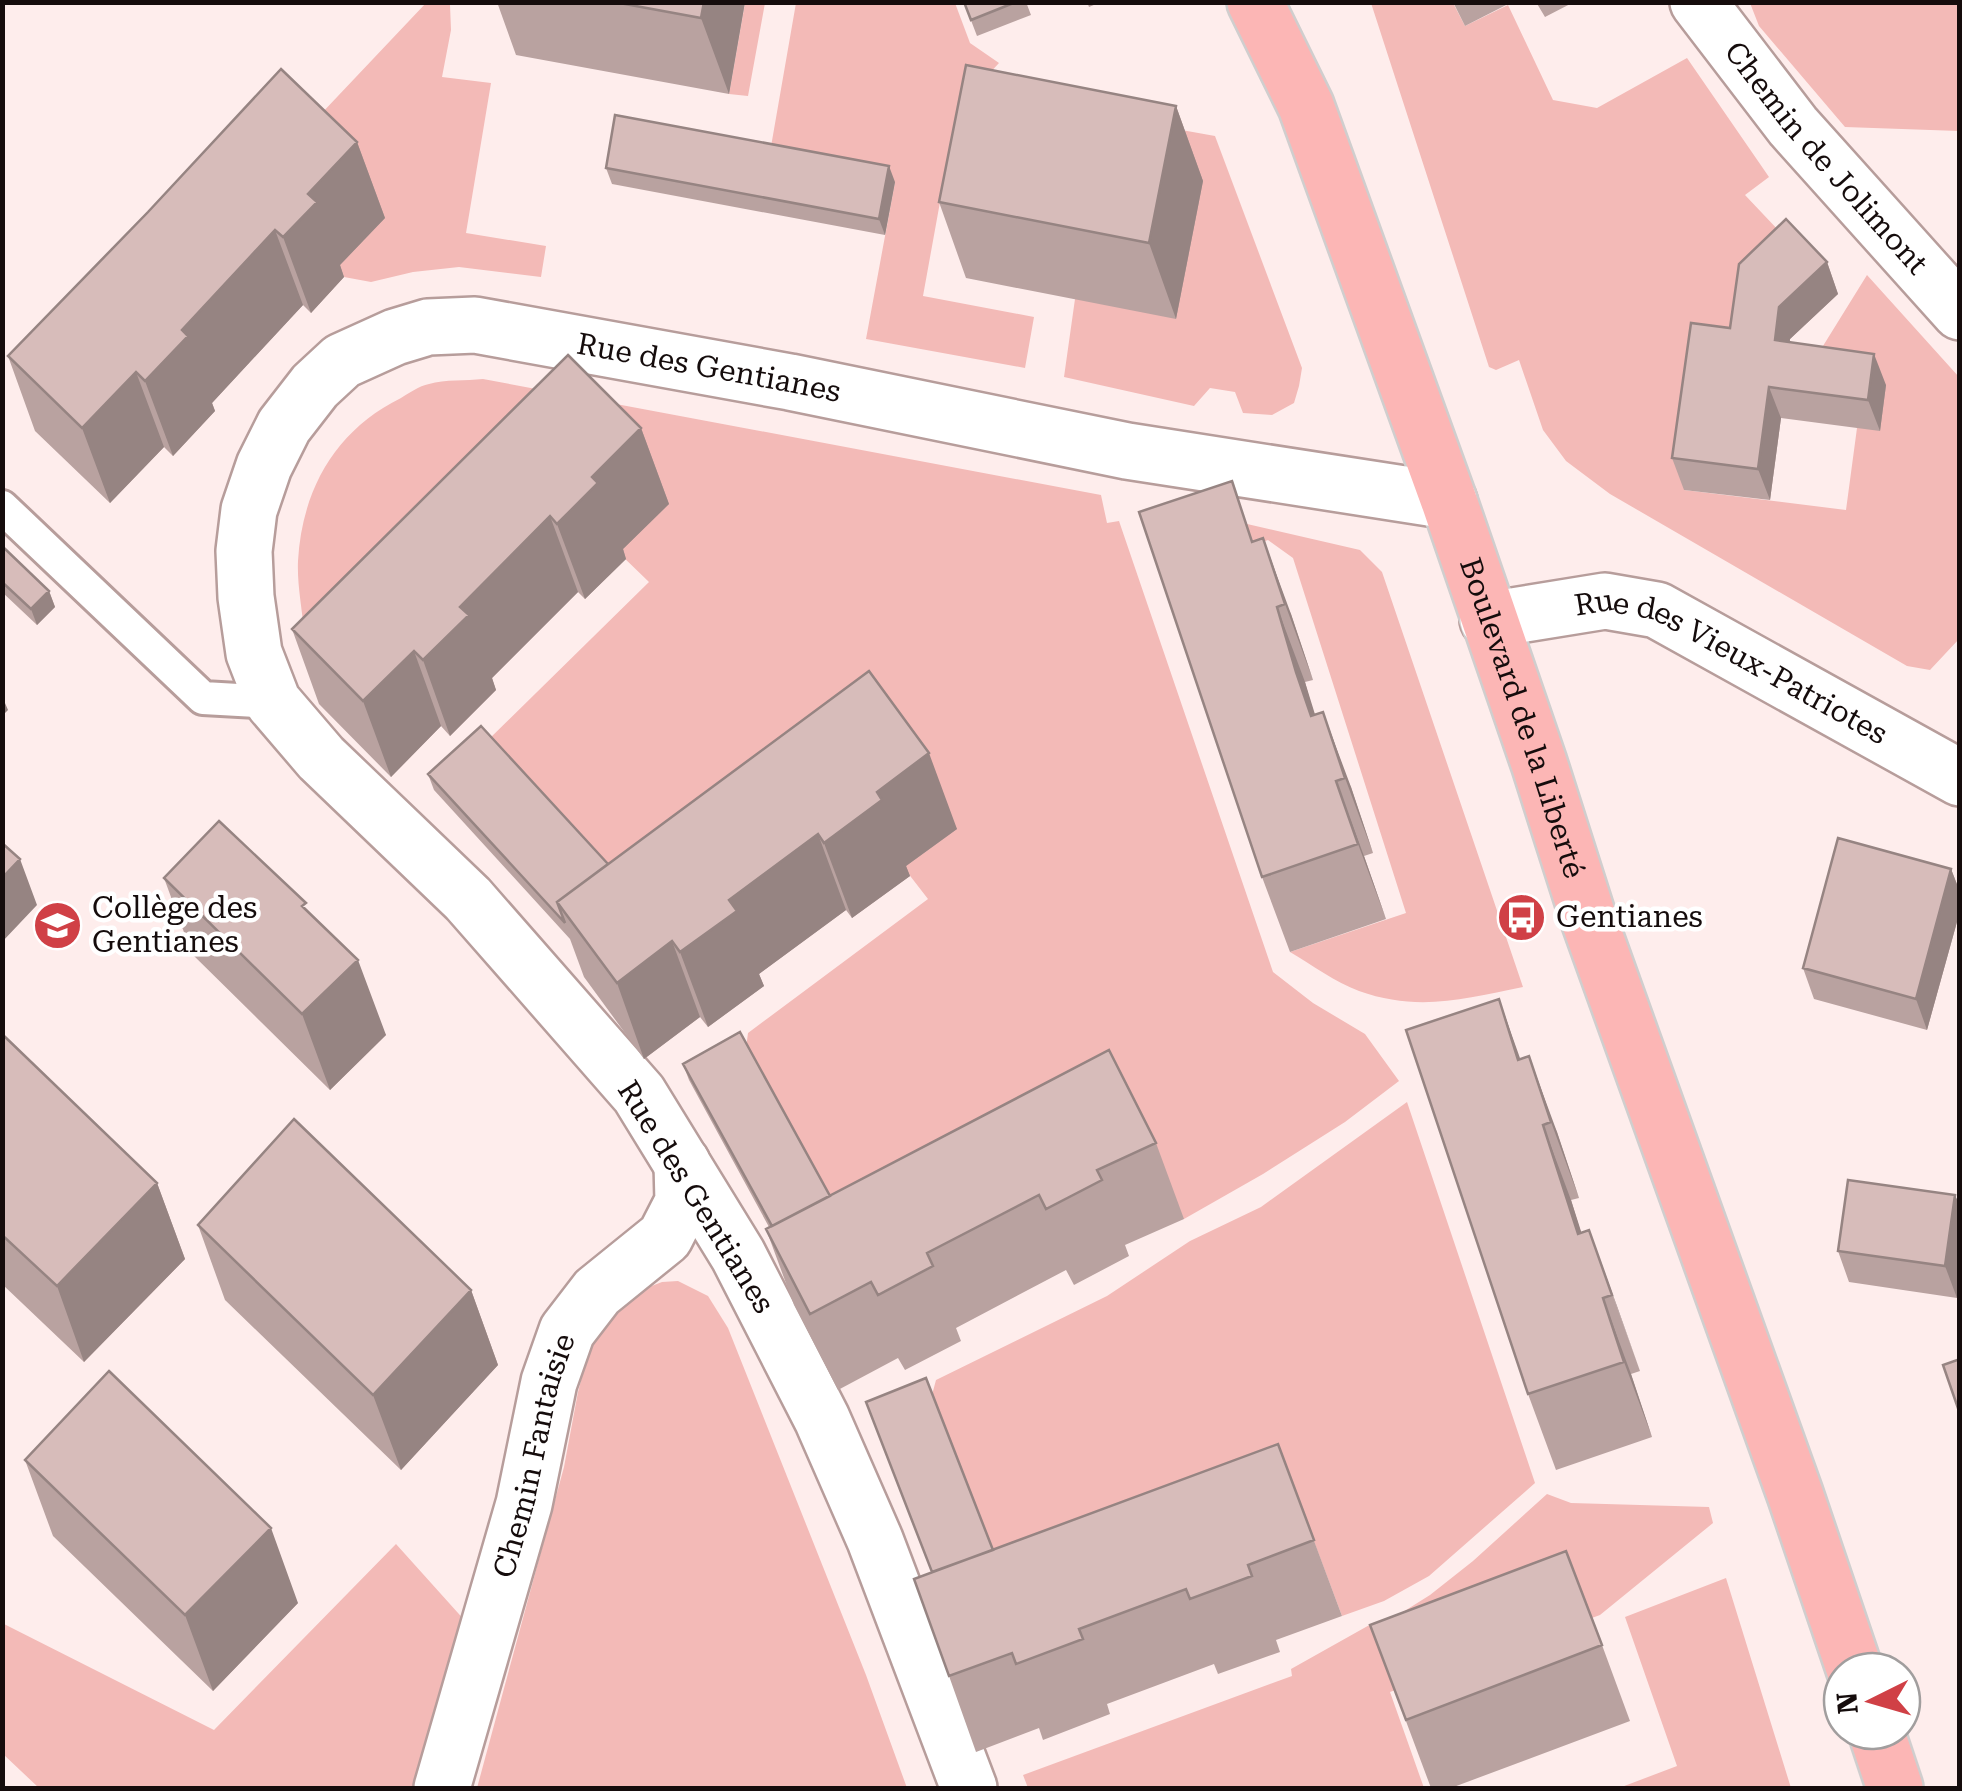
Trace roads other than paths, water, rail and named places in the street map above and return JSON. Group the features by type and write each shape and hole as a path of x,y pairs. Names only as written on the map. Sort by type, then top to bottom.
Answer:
{"main road":[{"name":"Boulevard de la Liberté","path":"1255,2 1306,106 1449,502 1589,920 1848,1651"},
{"name":"Boulevard de la Liberté","path":"1283,2 1306,106"},
{"path":"1883,1751 1895,1788"}],"street":[{"name":"Chemin de Jolimont","path":"1698,2 1793,126 1960,312"},
{"name":"Rue des Gentianes","path":"969,1788 876,1540 822,1419 738,1254 639,1094 480,913 321,758 274,702 254,653 244,566 248,510 264,466 284,426 315,386 342,362 428,327 475,325 790,382 1127,451 1449,502"},
{"name":"Rue des Vieux-Patriotes","path":"1488,620 1605,601 1658,610 1960,778"},
{"name":"Chemin Fantaisie","path":"442,1788 524,1504 548,1382 568,1330 596,1292 665,1237 683,1202 682,1163"}],"lane":[{"path":"2,507 203,698 274,702"}],"place":[{"name":"Gentianes","path":"1521,917"},
{"name":"Collège des Gentianes","path":"57,925"}]}
